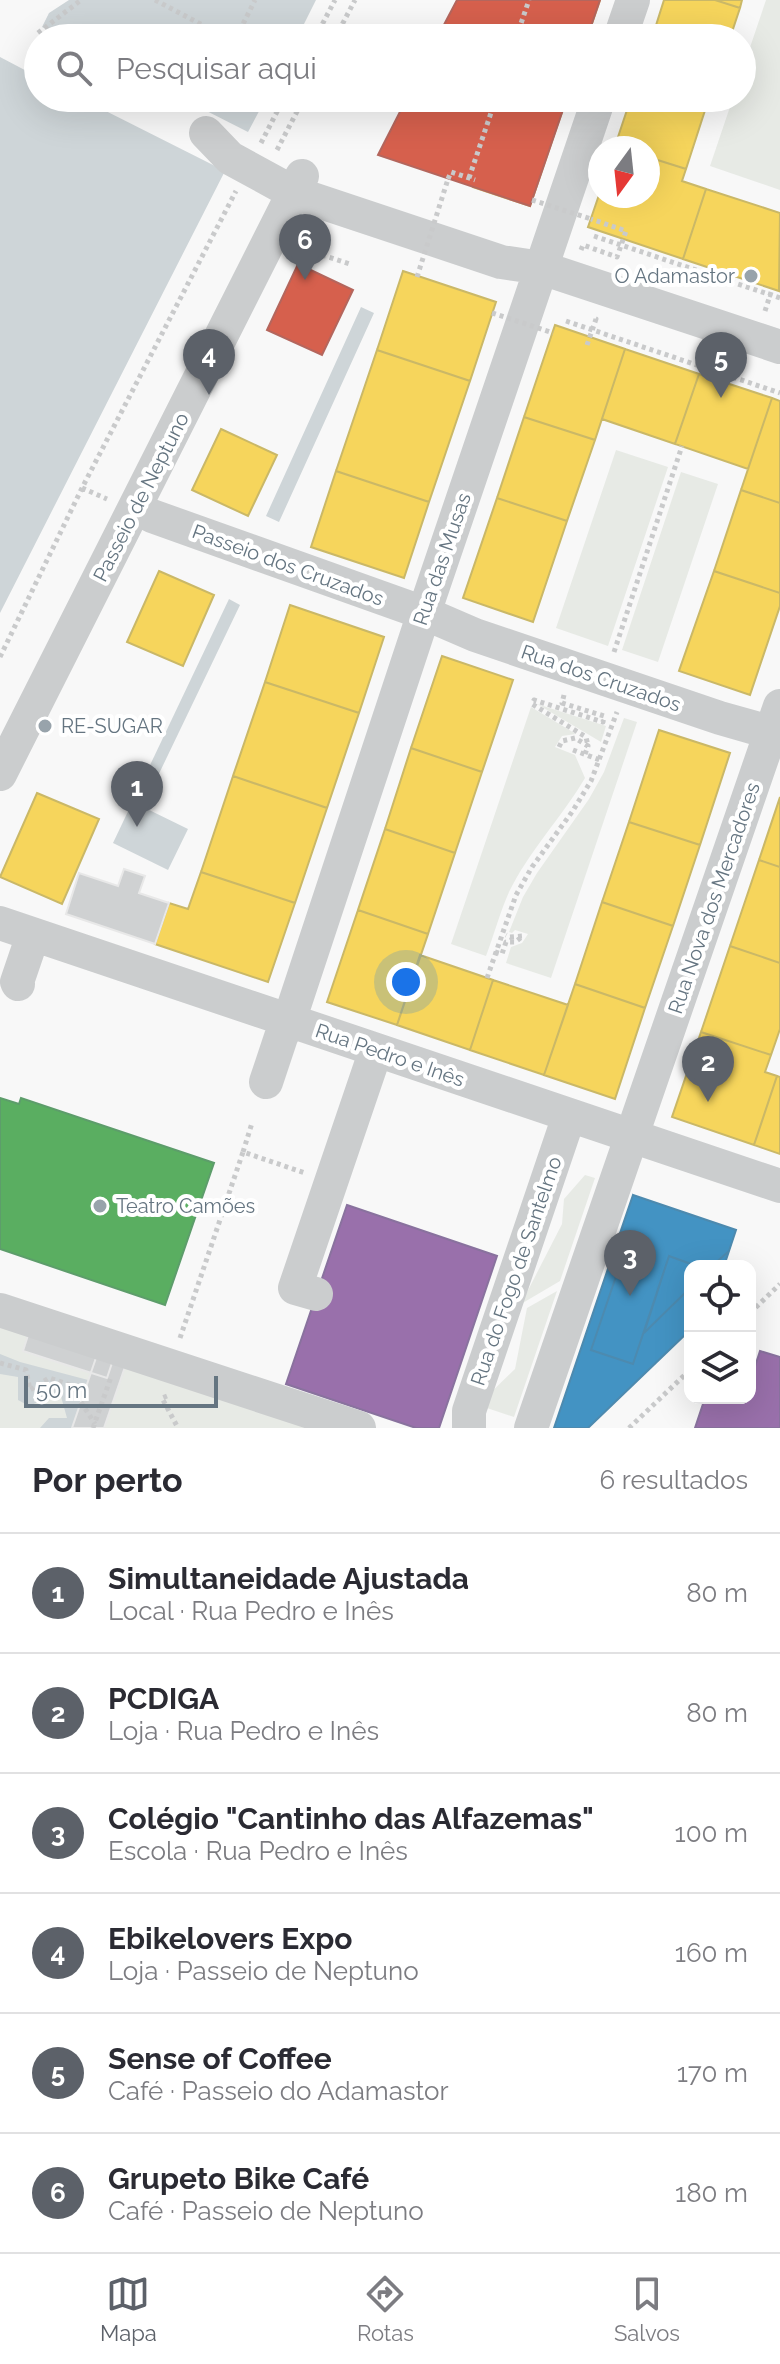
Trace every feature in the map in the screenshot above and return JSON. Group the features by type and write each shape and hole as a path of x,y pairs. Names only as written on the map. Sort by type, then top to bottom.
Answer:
{"street":[{"path":"625,24 633,0"},
{"name":"Rua das Musas","path":"266,1082 594,112"},
{"path":"259,159 298,185 507,244 542,268 780,347"},
{"name":"Passeio de Neptuno","path":"0,774 298,185"},
{"name":"Passeio dos Cruzados","path":"152,516 424,613"},
{"name":"Rua dos Cruzados","path":"424,613 475,635 720,718 777,724"},
{"name":"Rua Nova dos Mercadores","path":"628,1145 777,724"},
{"name":"Rua Pedro e Inês","path":"0,923 569,1116 628,1145 780,1186"},
{"path":"18,984 33,935"},
{"path":"316,1294 295,1288 376,1050"},
{"name":"Rua do Fogo de Santelmo","path":"469,1428 469,1411 532,1187 569,1116"},
{"path":"531,1428 628,1145"},
{"path":"0,1310 359,1428"}],"path":[{"path":"50,24 81,0"},
{"path":"155,0 200,24"},
{"path":"243,24 255,0"},
{"path":"322,24 335,0"},
{"path":"342,24 355,0"},
{"path":"521,24 529,0"},
{"path":"0,657 82,488 259,159 278,112"},
{"path":"259,159 294,112"},
{"path":"417,277 451,172 472,179 492,112"},
{"path":"532,200 626,231 617,257 583,245"},
{"path":"594,236 771,292 780,298"},
{"path":"322,255 350,264"},
{"path":"693,279 696,270"},
{"path":"764,314 771,292"},
{"path":"492,313 553,333"},
{"path":"587,345 596,319"},
{"path":"566,321 780,393"},
{"path":"667,355 670,346"},
{"path":"706,376 708,369"},
{"path":"742,381 745,371"},
{"path":"613,653 682,446"},
{"path":"562,703 604,716 603,722 534,700 532,704 586,737 588,746 585,754"},
{"path":"487,978 516,895 591,781 615,720"},
{"path":"559,747 568,738 575,738 588,746"},
{"path":"573,750 600,760"},
{"path":"495,952 502,954 506,942 515,942 523,936 506,935"},
{"path":"171,1366 252,1123"},
{"path":"243,1152 318,1177"},
{"path":"756,1307 780,1284"},
{"path":"94,1426 120,1349"},
{"path":"0,1363 26,1370 30,1390 49,1378 70,1385 94,1426"},
{"path":"629,1428 684,1376"}],"shaded area":[{"path":"69,0 316,0 304,24 44,24 49,13"},
{"path":"766,0 780,0 780,190 710,166 728,112 756,112 756,30"},
{"path":"0,57 24,70 24,112 108,112 225,171 0,613"},
{"path":"209,112 259,112 248,132"},
{"path":"361,307 374,313 279,522 266,516"},
{"path":"616,450 668,467 608,646 556,628"},
{"path":"681,472 718,484 658,662 622,650"},
{"path":"229,599 240,605 143,807 188,829 168,870 113,843"},
{"path":"537,704 606,726 601,742"},
{"path":"531,707 576,734 562,736 555,747 575,755 585,778 517,877 486,956 451,944"},
{"path":"624,718 637,722 551,978 506,963 511,947 522,943 528,934 515,930 509,932 523,897 589,799 604,772"},
{"path":"585,1175 595,1178 560,1281 521,1304 562,1224 564,1199"},
{"path":"557,1291 514,1417 478,1405 515,1369 527,1308"},
{"path":"0,1321 359,1428 0,1428"},
{"path":"0,1354 88,1380 72,1428 40,1428 49,1418 67,1418 60,1393 29,1406 18,1400 18,1377 0,1374"}],"building: Moradias":[{"path":"536,0 600,0 592,24 529,24"},
{"path":"664,0 715,0 740,8 735,24 656,24"},
{"path":"715,0 742,0 740,8"},
{"path":"498,112 562,112 554,135 497,115"},
{"path":"626,112 704,112 686,169 660,161 660,136 618,136"},
{"path":"497,115 554,135 530,206 473,187"},
{"path":"660,161 686,169 682,181 706,189 683,259 588,227 595,208 660,208"},
{"path":"706,189 780,213 779,291 683,259"},
{"path":"403,271 496,302 470,381 377,350"},
{"path":"555,325 625,349 595,440 524,417"},
{"path":"625,349 699,374 675,444 602,419"},
{"path":"377,350 470,381 429,502 336,471"},
{"path":"699,374 772,398 748,469 675,444"},
{"path":"772,398 780,401 780,503 741,490"},
{"path":"524,417 595,440 567,521 497,498"},
{"path":"221,429 277,455 248,516 192,490"},
{"path":"336,471 429,502 404,578 311,547"},
{"path":"741,490 780,503 780,593 714,571"},
{"path":"497,498 567,521 533,622 463,598"},
{"path":"159,571 214,595 183,666 127,642"},
{"path":"714,571 780,593 780,606 750,695 679,671"},
{"path":"290,605 384,637 359,713 265,682"},
{"path":"442,656 513,680 482,772 411,748"},
{"path":"265,682 359,713 327,808 233,776"},
{"path":"659,730 730,753 700,845 629,822"},
{"path":"411,748 482,772 455,853 385,829"},
{"path":"233,776 327,808 295,903 201,872"},
{"path":"37,793 99,819 62,904 0,877"},
{"path":"780,797 780,867 759,860"},
{"path":"629,822 700,845 673,926 602,902"},
{"path":"385,829 455,853 428,934 358,910"},
{"path":"759,860 780,867 780,963 730,946"},
{"path":"201,872 295,903 268,982 155,944 169,903 188,909"},
{"path":"602,902 673,926 645,1008 575,984"},
{"path":"358,910 428,934 397,1025 327,1002"},
{"path":"730,946 780,963 780,1029 771,1055 701,1032"},
{"path":"420,955 493,980 470,1050 397,1025"},
{"path":"493,980 568,1005 544,1075 470,1050"},
{"path":"575,984 645,1008 615,1099 544,1075"},
{"path":"701,1032 771,1055 765,1072 777,1076 754,1145 672,1117"},
{"path":"777,1076 780,1077 780,1154 754,1145"}],"building: Comércio":[{"path":"457,0 600,0 592,24 444,24"},
{"path":"400,112 562,112 530,206 378,155"},
{"path":"298,264 353,290 322,355 267,330"}],"building: Escritórios":[{"path":"347,1205 497,1256 439,1428 416,1428 286,1384"},
{"path":"760,1351 780,1357 780,1428 695,1428 703,1404 756,1404 756,1363"}],"building: Escolas":[{"path":"633,1195 736,1230 726,1260 684,1260 684,1336 588,1428 554,1428"},
{"path":"633,1195 736,1230 729,1251 719,1260 684,1261 669,1256 633,1364 591,1350 627,1244 617,1242"},
{"path":"669,1256 684,1262 684,1294 644,1333"}],"building: Público":[{"name":"Teatro Camões","path":"0,1098 19,1104 21,1098 214,1163 165,1305 0,1249"}],"building: Outros":[{"path":"124,869 145,876 139,893 169,903 155,944 66,914 79,873 118,886"},
{"path":"29,1332 113,1360 107,1378 23,1351"},
{"path":"98,1352 127,1361 104,1428 72,1428"}],"place":[{"name":"O Adamastor","path":"751,276"},
{"name":"Grupeto Bike Café","path":"305,280"},
{"name":"Ebikelovers Expo","path":"209,395"},
{"name":"Sense of Coffee","path":"721,398"},
{"name":"RE-SUGAR","path":"45,726"},
{"name":"Simultaneidade Ajustada","path":"137,827"},
{"name":"PCDIGA","path":"708,1102"},
{"name":"Teatro Camões","path":"100,1206"},
{"name":"Colégio \"Cantinho das Alfazemas\"","path":"630,1296"}]}
